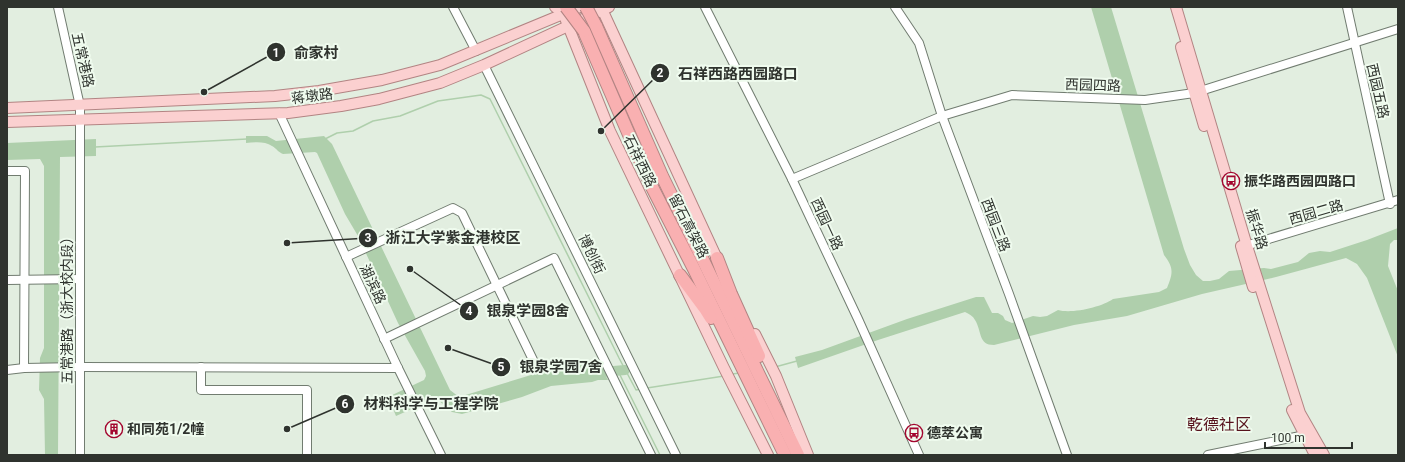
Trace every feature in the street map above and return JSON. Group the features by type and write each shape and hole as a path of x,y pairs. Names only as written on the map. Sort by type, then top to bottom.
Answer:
{"highway":[{"name":"留石高架路","path":"588,7 662,176 768,377 790,451"},
{"name":"留石高架路","path":"564,11 584,31 650,183 694,269 733,366 741,382 790,451"},
{"path":"717,258 760,361"},
{"path":"680,275 706,310 733,366"}],"main road":[{"name":"蒋墩路","path":"7,108 80,106 275,96 319,91 389,78 440,65 564,11 580,7"},
{"name":"振华路","path":"1169,7 1259,293 1315,455"},
{"name":"振华路","path":"1176,7 1197,92"},
{"name":"蒋墩路","path":"7,122 279,113 341,106 379,99 440,84 484,65 564,11 604,8"},
{"name":"石祥西路","path":"604,8 717,258"},
{"name":"石祥西路","path":"564,11 610,131 680,275"},
{"path":"733,366 741,382 768,455"},
{"path":"768,377 808,455"},
{"name":"振华路","path":"1308,433 1324,455"}],"street":[{"name":"五常港路","path":"58,7 80,106 81,135"},
{"path":"453,7 476,50"},
{"name":"西园一路","path":"705,7 792,179 858,319 919,455"},
{"name":"西园三路","path":"895,7 919,43 942,116 1067,455"},
{"name":"西园五路","path":"1347,7 1354,42 1394,202"},
{"name":"西园四路","path":"792,179 942,116 1012,95 1145,100 1197,92 1398,29"},
{"name":"博创街","path":"484,65 676,455"},
{"name":"湖滨路","path":"279,113 349,256 387,337 398,368 441,455"},
{"name":"五常港路（浙大校内段）","path":"80,455 81,135"},
{"path":"7,171 25,171 24,368"},
{"name":"西园二路","path":"1244,246 1394,202"},
{"path":"349,256 454,208 462,213 534,362"},
{"path":"387,337 554,258 651,455"},
{"path":"7,280 80,279"},
{"path":"7,370 35,367 398,368"},
{"path":"201,367 202,390 307,390 307,455"},
{"path":"1208,455 1308,433"}],"shaded area":[{"path":"1091,7 1111,7 1184,249 1190,265 1196,275 1203,281 1210,281 1219,279 1229,271 1264,268 1271,269 1298,262 1309,253 1320,251 1330,252 1398,228 1398,240 1394,240 1390,244 1388,266 1398,291 1398,357 1367,278 1357,264 1346,258 1276,277 1202,294 1127,316 1074,325 994,345 985,343 974,319 971,315 965,312 798,368 795,357 822,350 907,319 976,297 984,297 992,313 998,313 1003,316 1005,320 1012,323 1033,316 1047,316 1058,310 1071,311 1087,309 1102,305 1113,299 1159,292 1167,288 1172,271 1171,267 1164,255"},
{"path":"246,136 267,136 276,141 324,136 332,144 450,390 459,397 554,368 599,363 608,380 551,386 522,397 462,414 452,412 437,399 434,399 396,416 388,397 424,380 426,376 425,371 398,323 358,236 345,214 317,153 283,154 266,143 246,143"},
{"path":"96,139 96,156 60,157 58,455 45,455 44,399 39,390 40,358 44,348 44,166 40,159 7,160 7,143"}],"waterway":[{"path":"325,139 337,133 353,131 373,121 400,116 438,101 481,95 490,99 619,358 636,390 641,389"},
{"path":"95,147 247,139"},
{"path":"775,367 797,361"},
{"path":"591,373 625,370"},
{"path":"618,371 660,455"},
{"path":"732,374 740,373"},
{"path":"647,388 724,376"}],"place":[{"name":"俞家村","path":"204,92"},
{"name":"石祥西路西园路口","path":"601,131"},
{"name":"振华路西园四路口","path":"1231,181"},
{"name":"浙江大学紫金港校区","path":"287,243"},
{"name":"银泉学园8舍","path":"410,269"},
{"name":"银泉学园7舍","path":"448,348"},
{"name":"和同苑1/2幢","path":"114,429"},
{"name":"材料科学与工程学院","path":"287,429"},
{"name":"德萃公寓","path":"914,433"}],"district":[{"name":"乾德社区","path":"1219,424"}]}
